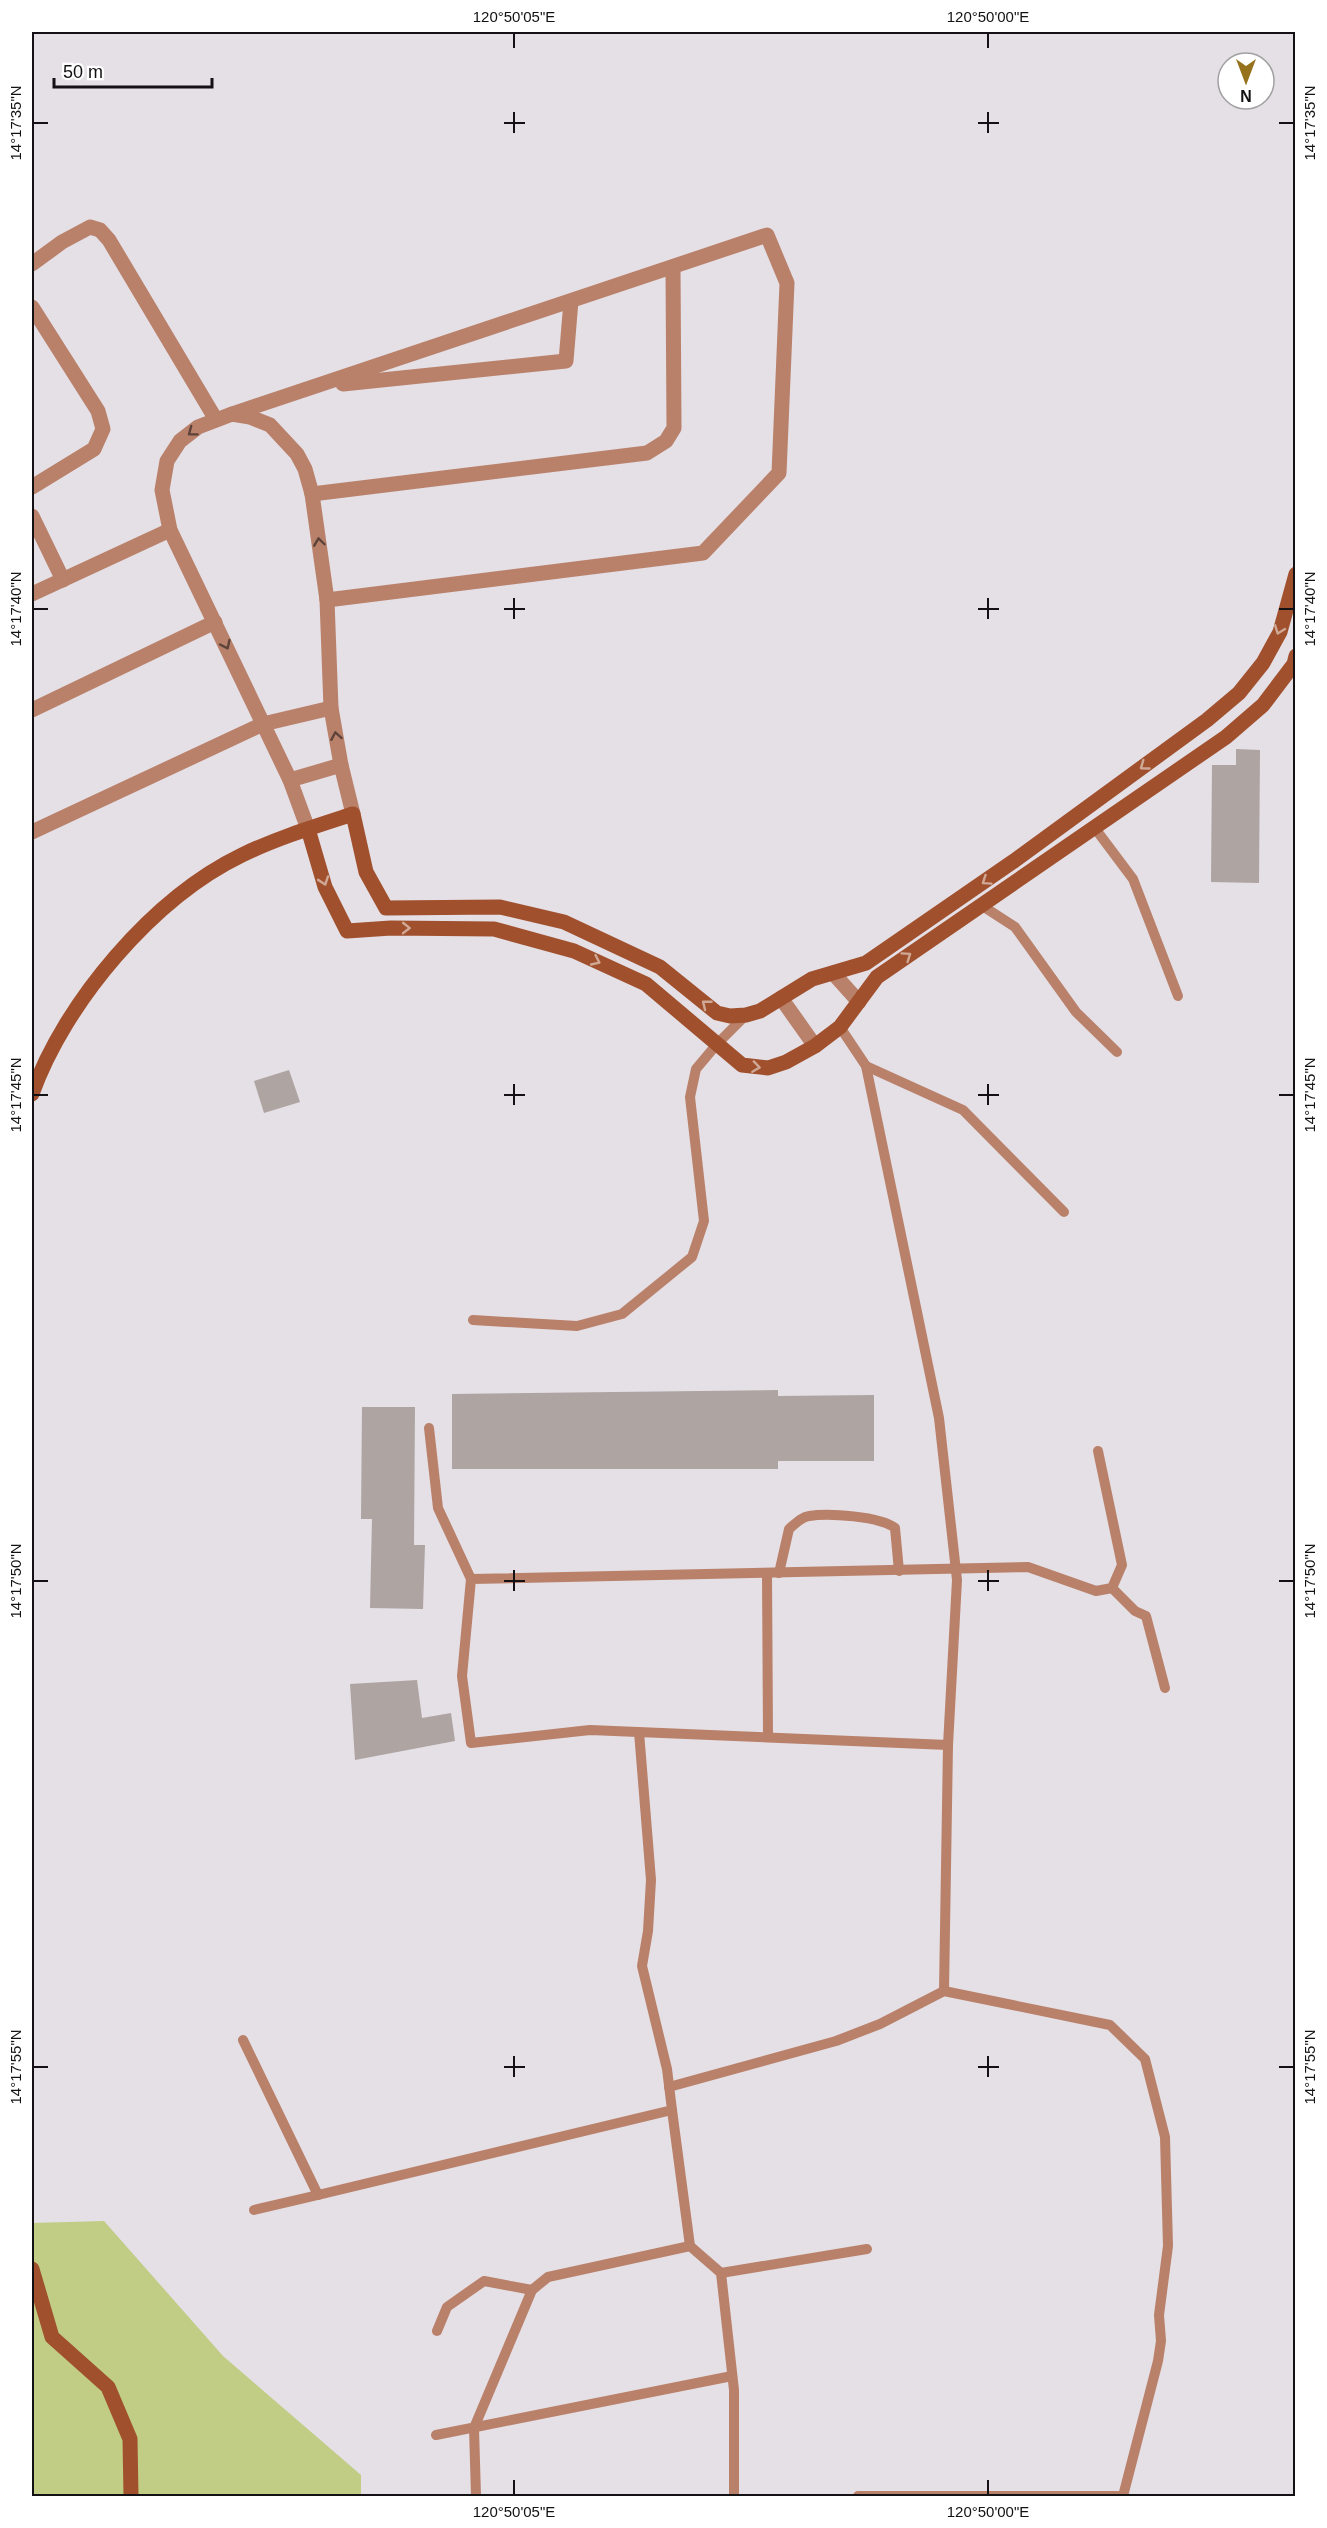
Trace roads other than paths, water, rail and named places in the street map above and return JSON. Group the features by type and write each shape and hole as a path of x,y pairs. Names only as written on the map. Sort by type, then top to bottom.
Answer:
{"street":[{"path":"32,264 79,231 90,227 100,230 110,240 215,418"},
{"path":"327,600 703,553 779,473 787,283 767,235 317,387 215,418 198,427 180,441 167,461 162,489 170,530 290,780 326,887 347,931 391,928 494,929 574,951 646,984 742,1065 768,1068 786,1062 815,1046 840,1027 877,977 1226,736 1263,705 1294,664 1296,656"},
{"path":"312,494 647,453 666,441 674,428 672,267"},
{"path":"317,387 566,361 571,301"},
{"path":"32,307 98,411 103,429 94,448 32,487"},
{"path":"232,414 250,417 270,425 286,440 305,468 312,494 327,600 331,708 341,765 366,872 386,908 500,907 564,922 660,967 717,1013 730,1016 746,1016 760,1011 812,979 866,963 1081,813 1207,720 1239,693 1263,663 1280,632 1296,574"},
{"path":"32,516 63,580"},
{"path":"32,594 170,530"},
{"path":"32,710 214,622"},
{"path":"32,832 263,724 331,708"},
{"path":"290,780 341,765"},
{"path":"1081,813 1094,827"},
{"path":"32,1094 71,1014 93,982 147,924 177,898 242,855 353,814"},
{"path":"833,973 858,1002"},
{"path":"781,998 815,1046"},
{"path":"32,2269 52,2337 108,2387 130,2439 131,2496"}],"lane":[{"path":"1094,827 1133,879 1178,996"},
{"path":"981,904 1015,927 1076,1012 1117,1052"},
{"path":"473,1320 577,1326 622,1314 692,1257 704,1221 690,1097 696,1069 717,1044 746,1016"},
{"path":"840,1027 866,1066 939,1418 956,1570 948,1745 944,1991"},
{"path":"866,1066 963,1110 1064,1212"},
{"path":"429,1428 438,1508 471,1578 462,1677 471,1743 590,1730 948,1745"},
{"path":"1098,1451 1122,1564 1112,1588"},
{"path":"779,1573 789,1529 807,1516 877,1519 889,1523 895,1528 899,1571"},
{"path":"471,1578 1028,1567 1096,1591 1112,1588"},
{"path":"767,1573 768,1737"},
{"path":"1112,1588 1135,1611 1146,1616 1165,1688"},
{"path":"639,1732 651,1880 648,1930 642,1966 669,2087 690,2246 721,2273 732,2376 734,2496"},
{"path":"669,2087 836,2041 880,2024 944,1991 1110,2025 1146,2059 1165,2137 1168,2246 1160,2315 1161,2341 1158,2361 1123,2496 858,2496"},
{"path":"243,2040 318,2195"},
{"path":"254,2210 672,2110"},
{"path":"476,2496 474,2428 532,2290 548,2277 690,2246"},
{"path":"721,2273 867,2249"},
{"path":"437,2331 447,2307 484,2281 532,2290"},
{"path":"436,2435 732,2376"}]}
